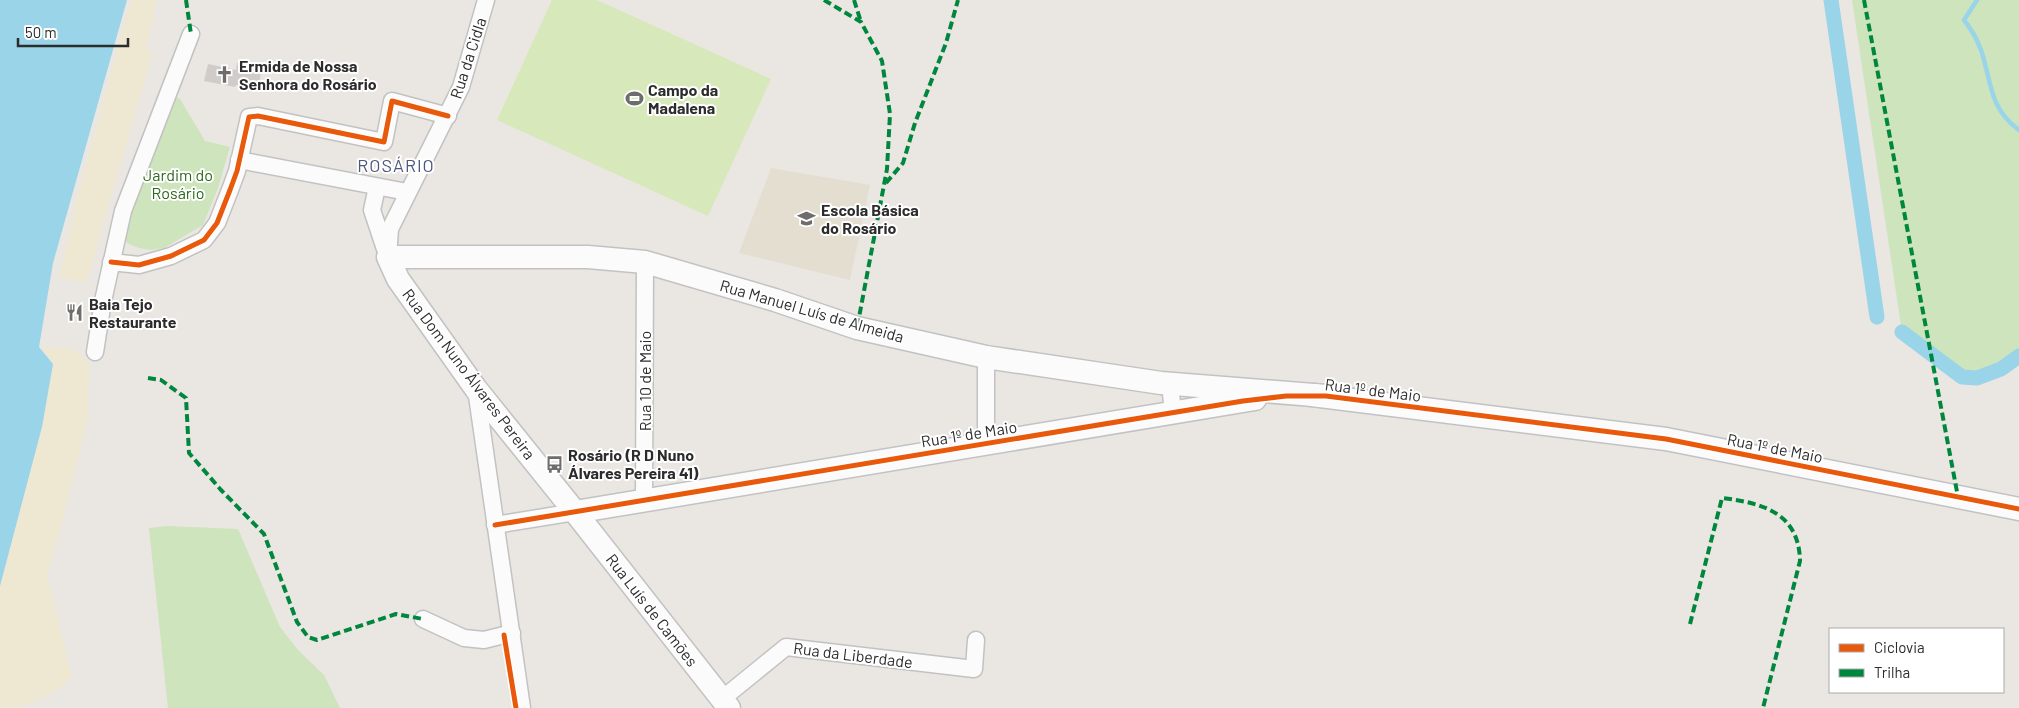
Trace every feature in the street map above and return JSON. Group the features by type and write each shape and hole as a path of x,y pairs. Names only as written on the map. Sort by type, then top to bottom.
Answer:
{"street":[{"name":"Rua da Cidla","path":"388,257 390,229 461,87 486,0"},
{"path":"95,352 103,301 123,211 191,34"},
{"path":"111,262 139,265 171,256 204,240 217,223 230,190 240,160 249,117 258,116 384,142 392,101 448,116"},
{"path":"240,160 407,192"},
{"path":"377,187 372,210 388,257"},
{"name":"Rua Manuel Luís de Almeida","path":"388,257 588,257 645,262 775,300 857,328 986,357 1170,384 1326,396"},
{"name":"Rua Dom Nuno Álvares Pereira","path":"388,257 398,279 476,389 575,512"},
{"name":"Rua 10 de Maio","path":"644,500 645,262"},
{"path":"986,357 986,444"},
{"path":"1170,384 1173,413"},
{"path":"476,389 522,708"},
{"name":"Rua 1º de Maio","path":"575,512 1271,397 1326,396 1666,439 2019,509"},
{"path":"495,525 575,512"},
{"name":"Rua Luís de Camões","path":"575,512 726,703"},
{"path":"424,618 464,638 484,640 512,633"},
{"name":"Rua da Liberdade","path":"726,703 786,647 974,668 976,640"}],"shaded area":[{"name":"Escola Básica do Rosário","path":"771,168 870,185 850,280 739,253"}],"green space":[{"name":"Campo da Madalena","path":"552,0 597,0 771,79 708,216 497,120"},
{"path":"1852,0 2019,0 2019,356 1984,377 1970,377 1960,373 1939,360 1902,332"},
{"name":"Jardim do Rosário","path":"172,95 180,99 205,141 230,147 218,188 203,225 164,248 150,250 127,243 120,233"},
{"path":"167,526 238,529 280,627 298,650 324,675 340,708 168,708 149,528"}],"sand":[{"path":"131,0 157,0 146,48 153,52 86,283 59,278 79,190"},
{"path":"41,347 73,349 89,362 88,419 47,575 72,678 39,700 21,706 0,707 0,586 42,427 53,364"}],"water":[{"path":"0,0 127,0 53,263 39,347 53,364 42,427 0,586"}],"building":[{"name":"Ermida de Nossa Senhora do Rosário","path":"237,63 262,68 258,88 236,85 235,87 204,81 208,64 236,70"}],"waterway":[{"path":"1831,0 1877,317"},
{"path":"1977,0 1964,20 1978,42 1996,103 2009,121 2019,130"},
{"path":"1902,332 1962,377 1977,378 2001,369 2019,356"}],"marked path":[{"path":"186,0 191,34"},
{"path":"824,0 861,22 882,61 890,114 887,169 857,328"},
{"path":"854,0 861,22"},
{"path":"886,183 903,163 915,123 946,43 958,0"},
{"path":"1864,0 1958,497"},
{"path":"148,378 161,380 186,398 189,453 221,490 264,534 297,622 308,637 317,640 396,614 423,619"},
{"path":"1690,624 1722,498 1764,507 1786,521 1798,545 1800,561 1763,708"}],"cycle path":[{"path":"111,262 139,265 171,256 204,240 217,223 237,171 249,117 258,116 384,142 392,101 448,116"},
{"path":"495,525 1243,401 1286,396 1326,396 1666,439 2019,509"},
{"path":"504,635 516,708"}],"place":[{"name":"Ermida de Nossa Senhora do Rosário","path":"225,75"},
{"name":"Campo da Madalena","path":"634,99"},
{"name":"Escola Básica do Rosário","path":"807,219"},
{"name":"Baia Tejo Restaurante","path":"75,313"},
{"name":"Rosário (R D Nuno Álvares Pereira 41)","path":"554,464"}],"district":[{"name":"ROSÁRIO","path":"396,166"}]}
